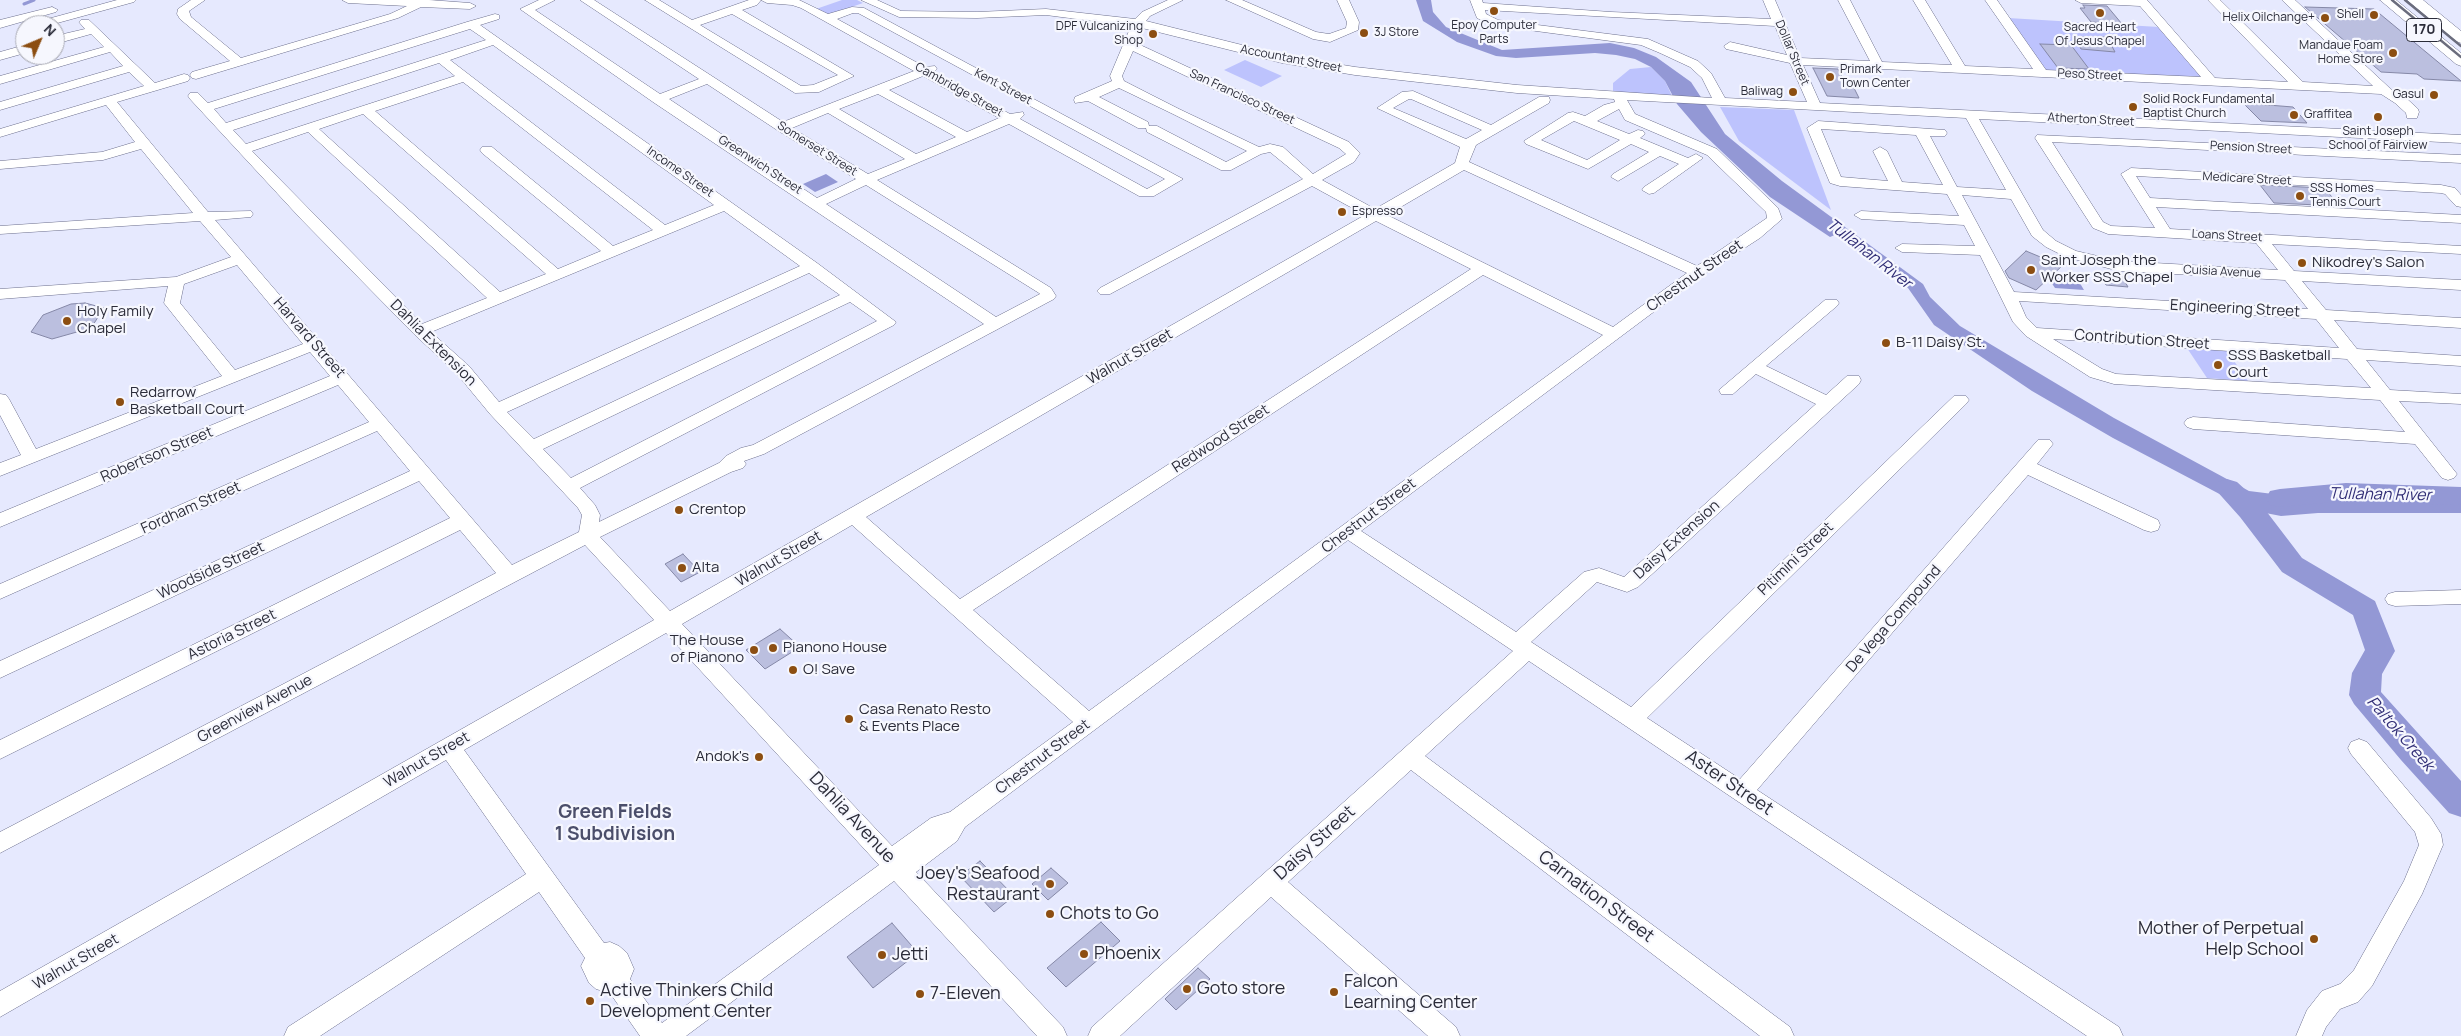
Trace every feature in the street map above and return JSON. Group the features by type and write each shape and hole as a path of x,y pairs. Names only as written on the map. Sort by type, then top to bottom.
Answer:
{"main road":[{"name":"170","path":"2387,0 2461,61"},
{"name":"170","path":"2414,0 2461,38"}],"street":[{"path":"0,12 47,0"},
{"path":"0,24 90,0"},
{"path":"65,18 130,0"},
{"path":"199,0 184,9 183,14 186,19 200,32 215,41 238,62"},
{"path":"348,0 421,2 470,6"},
{"path":"527,8 549,0"},
{"name":"Somerset Street","path":"586,0 782,128 1046,291 1048,296 995,324"},
{"path":"650,0 799,90 806,91 848,76 733,10"},
{"path":"691,24 753,3 754,0"},
{"name":"Cambridge Street","path":"767,0 799,4 827,18 1146,194"},
{"name":"Accountant Street","path":"867,0 899,14 977,15 1046,12 1138,23 1182,32 1264,56 1335,68 1620,100 1717,102"},
{"path":"1177,0 1143,17 1138,23 1116,76 1118,83 1257,151"},
{"path":"1232,0 1314,35 1330,38 1352,30 1353,22 1343,0"},
{"name":"Dollar Street","path":"1769,0 1815,106"},
{"path":"1844,0 1878,65"},
{"path":"1918,0 1961,69"},
{"path":"1990,0 2042,73"},
{"path":"2081,0 2142,1 2211,81"},
{"path":"2214,0 2299,85"},
{"path":"2288,0 2388,93 2390,99 2397,106 2412,115 2435,137"},
{"path":"0,133 394,16 421,2"},
{"path":"1145,3 1158,9"},
{"path":"1717,102 1717,92 1707,76 1694,64 1664,50 1644,42 1495,23 1481,16 1477,3 1611,15 1779,23"},
{"name":"Greenwich Street","path":"527,8 658,99 818,203 995,324"},
{"name":"Kent Street","path":"827,18 858,9 1176,179 1146,194"},
{"path":"205,108 495,17"},
{"name":"Income Street","path":"471,24 852,294 888,322"},
{"path":"65,36 89,26 152,88"},
{"path":"0,35 15,31"},
{"path":"224,128 495,41"},
{"name":"San Francisco Street","path":"1128,44 1344,145 1353,154 1349,159 1312,180"},
{"path":"1730,46 1795,60"},
{"path":"0,80 112,48"},
{"path":"0,56 15,52"},
{"path":"440,58 663,231"},
{"path":"782,128 953,60"},
{"name":"Peso Street","path":"1795,60 2299,85 2388,93"},
{"path":"0,106 132,67"},
{"path":"244,149 464,77"},
{"path":"658,99 707,80"},
{"path":"1118,83 1084,98 1143,124 1224,166 1257,151 1270,148 1278,150 1312,180 1375,215 1614,334"},
{"path":"880,89 966,137"},
{"path":"1468,145 1383,108 1406,95 1413,95 1492,130"},
{"name":"Dahlia Extension","path":"194,96 420,331 463,370 496,410 569,486 586,505 591,515 588,536"},
{"path":"818,203 866,180 1052,100"},
{"path":"1544,100 1468,145 1462,164 1698,272"},
{"path":"1587,121 1620,100 1630,118 1708,150 1773,212"},
{"name":"Harvard Street","path":"109,101 240,259 509,575"},
{"name":"Atherton Street","path":"1717,102 2461,139"},
{"path":"365,109 556,275"},
{"path":"830,109 916,159"},
{"path":"1143,124 1172,110"},
{"name":"Cuisia Avenue","path":"1970,114 2037,233 2051,244 2092,261 2119,266 2461,285"},
{"path":"1650,126 1630,139 1588,165 1531,141 1572,116 1587,121 1630,139 1659,150 1689,163"},
{"path":"1940,133 1815,126 1835,180 1840,182 2014,195"},
{"path":"310,127 498,299"},
{"path":"1921,132 2009,296 2019,319 2032,333 2096,373 2114,379 2461,399"},
{"name":"Pension Street","path":"2042,138 2461,159"},
{"name":"Loans Street","path":"2042,138 2098,225 2108,230 2461,250"},
{"path":"0,165 102,156 145,143"},
{"path":"487,150 612,252"},
{"path":"1618,177 1659,150"},
{"path":"1649,190 1708,150"},
{"path":"1880,151 1897,186"},
{"name":"Walnut Street","path":"0,1005 1462,164"},
{"name":"Medicare Street","path":"2165,233 2128,174 2131,172 2441,189 2450,191 2461,203"},
{"path":"1104,291 1312,180"},
{"path":"2146,202 2461,219"},
{"path":"0,230 200,211 235,203"},
{"path":"420,331 726,205"},
{"path":"0,220 200,211 246,214"},
{"name":"Chestnut Street","path":"665,1036 896,865 948,834 957,820 1698,272 1772,222 1776,215 1773,212"},
{"path":"1861,214 1968,221"},
{"path":"2260,238 2448,474"},
{"path":"1902,248 1984,251"},
{"path":"0,294 178,281 240,259"},
{"path":"496,410 812,266"},
{"name":"Redwood Street","path":"959,609 1483,268"},
{"path":"178,281 171,298 172,304 232,378"},
{"path":"532,447 852,294"},
{"name":"Engineering Street","path":"2009,296 2461,323"},
{"path":"1727,390 1831,303"},
{"path":"569,486 888,322"},
{"path":"509,575 726,467 746,460 758,450 995,324"},
{"name":"Contribution Street","path":"2032,333 2461,361"},
{"path":"0,470 314,345"},
{"path":"1754,367 1828,403"},
{"name":"Robertson Street","path":"0,520 342,378"},
{"name":"Daisy Extension","path":"1522,646 1590,577 1599,575 1627,585 1631,582 1853,380"},
{"path":"0,400 32,458"},
{"name":"Pitimini Street","path":"1632,719 1960,400"},
{"name":"Fordham Street","path":"0,592 381,423"},
{"path":"2193,423 2420,439"},
{"name":"De Vega Compound","path":"1742,792 2044,444"},
{"path":"2025,466 2151,525"},
{"name":"Woodside Street","path":"0,670 423,472"},
{"path":"853,516 1088,723"},
{"name":"Astoria Street","path":"0,750 463,520"},
{"name":"Aster Street","path":"1348,531 2110,1036"},
{"path":"588,536 670,621"},
{"name":"Greenview Avenue","path":"0,843 509,575"},
{"path":"2395,599 2456,601"},
{"name":"Dahlia Avenue","path":"670,621 1054,1036"},
{"name":"Daisy Street","path":"1101,1036 1410,757 1522,646"},
{"path":"450,747 598,956 594,966 598,974 605,980 616,981 656,1036"},
{"path":"2310,1036 2316,1019 2331,1000 2349,992 2363,978 2414,886 2431,845 2429,834 2424,825 2359,748"},
{"name":"Carnation Street","path":"1410,757 1781,1036"},
{"path":"297,1036 542,877"},
{"path":"1271,882 1447,1036"}],"shaded area":[{"path":"842,0 857,0 863,3 828,15 816,9"},
{"path":"2008,18 2159,27 2203,78 2046,71"},
{"path":"1245,60 1282,76 1261,87 1224,70"},
{"path":"1651,67 1665,81 1672,96 1613,92 1613,83 1630,69"},
{"path":"1720,107 1794,110 1831,210 1739,141"},
{"name":"SSS Basketball Court","path":"2187,348 2227,351 2248,381 2207,378"}],"water":[{"path":"1416,0 1431,0 1433,12 1446,27 1502,50 1610,43 1634,48 1656,57 1691,82 1725,134 1782,181 1923,284 1930,297 1960,326 2114,418 2249,491 2289,496 2432,492 2461,498 2461,513 2318,513 2281,516 2250,510 2113,438 2032,391 1934,325 1908,288 1837,234 1830,237 1770,197 1701,132 1677,104 1665,81 1651,67 1635,59 1595,53 1516,58 1496,56 1457,42 1423,21"},
{"path":"826,174 838,182 815,192 803,184"},
{"path":"2057,278 2078,280 2084,290 2055,288 2051,282"}],"building":[{"name":"Sacred Heart Of Jesus Chapel","path":"2083,5 2107,6 2122,24 2091,22 2080,8 2085,8"},
{"name":"Mandaue Foam Home Store","path":"2305,7 2374,9 2461,81 2424,79 2417,74 2381,72"},
{"path":"2074,37 2107,37 2115,52 2081,49"},
{"path":"2040,44 2071,45 2089,69 2058,68"},
{"name":"Primark Town Center","path":"1813,68 1838,69 1846,84 1852,84 1859,98 1827,96"},
{"path":"2243,103 2293,107 2307,123 2261,121"},
{"name":"SSS Homes Tennis Court","path":"2260,185 2324,188 2340,206 2274,203"},
{"name":"Saint Joseph the Worker SSS Chapel","path":"2026,251 2062,266 2036,290 2009,278 2005,271"},
{"path":"2099,272 2120,273 2128,287 2106,285"},
{"name":"Holy Family Chapel","path":"85,303 104,308 91,328 52,339 31,332 43,315 71,304"},
{"name":"Alta","path":"683,554 700,572 681,582 665,564"},
{"name":"Pianono House","path":"780,629 800,647 765,669 746,650"},
{"path":"980,861 1014,896 994,912 960,876"},
{"name":"Joey's Seafood Restaurant","path":"1051,868 1068,883 1048,900 1032,884"},
{"name":"Phoenix","path":"1101,922 1120,941 1066,987 1047,968"},
{"name":"Jetti","path":"892,923 918,953 873,988 847,957"},
{"name":"Goto store","path":"1198,968 1210,979 1176,1010 1165,999"}],"waterway":[{"path":"24,4 34,0"},
{"name":"Paltok Creek","path":"2227,488 2250,510 2292,565 2365,609 2380,651 2367,673 2365,695 2412,751 2461,803"},
{"name":"Tullahan River","path":"2280,498 2346,492 2423,493 2461,496"}],"railway":[{"path":"2392,0 2461,57"},
{"path":"2405,0 2461,46"}],"place":[{"name":"Epoy Computer Parts","path":"1494,11"},
{"name":"Sacred Heart Of Jesus Chapel","path":"2100,13"},
{"name":"Shell","path":"2374,15"},
{"name":"Helix Oilchange+","path":"2325,18"},
{"name":"3J Store","path":"1364,33"},
{"name":"DPF Vulcanizing Shop","path":"1153,34"},
{"name":"Mandaue Foam Home Store","path":"2393,53"},
{"name":"Primark Town Center","path":"1830,77"},
{"name":"Baliwag","path":"1793,92"},
{"name":"Gasul","path":"2434,95"},
{"name":"Solid Rock Fundamental Baptist Church","path":"2133,107"},
{"name":"Graffitea","path":"2294,115"},
{"name":"Saint Joseph School of Fairview","path":"2378,117"},
{"name":"SSS Homes Tennis Court","path":"2300,196"},
{"name":"Espresso","path":"1342,212"},
{"name":"Nikodrey's Salon","path":"2302,263"},
{"name":"Saint Joseph the Worker SSS Chapel","path":"2031,270"},
{"name":"Holy Family Chapel","path":"67,321"},
{"name":"B-11 Daisy St.","path":"1886,343"},
{"name":"SSS Basketball Court","path":"2218,365"},
{"name":"Redarrow Basketball Court","path":"120,402"},
{"name":"Crentop","path":"679,510"},
{"name":"Alta","path":"682,568"},
{"name":"Pianono House","path":"773,648"},
{"name":"The House of Pianono","path":"754,650"},
{"name":"O! Save","path":"793,670"},
{"name":"Casa Renato Resto & Events Place","path":"849,719"},
{"name":"Andok's","path":"759,757"},
{"name":"Joey's Seafood Restaurant","path":"1050,884"},
{"name":"Chots to Go","path":"1050,914"},
{"name":"Mother of Perpetual Help School","path":"2314,939"},
{"name":"Phoenix","path":"1084,954"},
{"name":"Jetti","path":"882,955"},
{"name":"Goto store","path":"1187,989"},
{"name":"Falcon Learning Center","path":"1334,992"},
{"name":"7-Eleven","path":"920,994"},
{"name":"Active Thinkers Child Development Center","path":"590,1001"}],"district":[{"name":"Green Fields 1 Subdivision","path":"615,824"}]}
